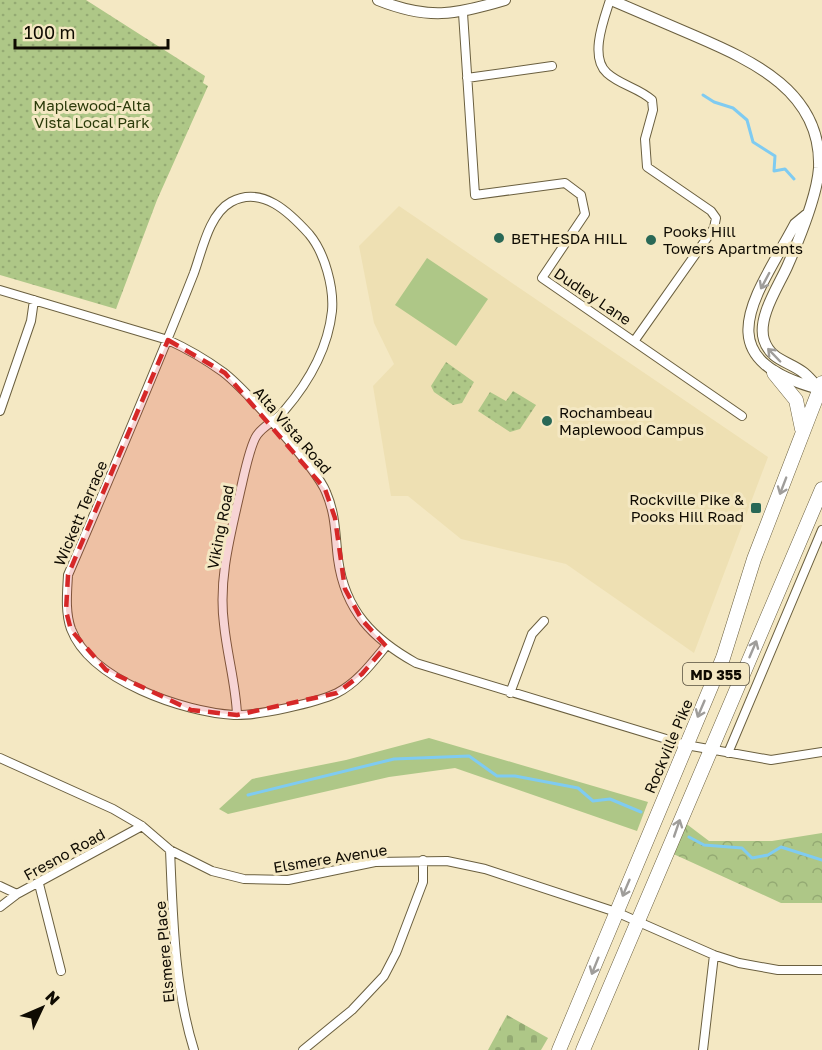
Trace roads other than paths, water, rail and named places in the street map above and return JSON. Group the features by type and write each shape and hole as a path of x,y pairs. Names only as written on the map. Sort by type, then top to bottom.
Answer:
{"main road":[{"path":"774,373 800,406 802,431"},
{"name":"Rockville Pike","path":"559,1050 723,658 754,559 802,431 821,388"},
{"name":"MD 355","path":"583,1050 822,489"}],"street":[{"path":"378,0 402,10 430,14 463,13 505,0"},
{"path":"635,340 714,228 716,218 711,211 647,167 645,139 653,110 652,100 644,93 607,73 598,53 611,0 750,60 777,78 794,96 811,123 818,144 819,170 804,228 762,328 769,351 787,365 803,372 821,388"},
{"name":"Dudley Lane","path":"463,13 475,195 565,183 581,195 585,214 542,278 742,416"},
{"path":"467,78 552,66"},
{"name":"Wickett Terrace","path":"271,423 284,412 320,357 329,336 332,308 327,272 312,238 295,219 269,200 247,197 231,202 215,219 168,340 68,575 66,611 71,630 79,644 106,670 191,710 237,715 300,705 337,693 362,674 386,646"},
{"path":"806,214 795,224 747,318 747,333 752,348 774,373 821,388"},
{"name":"Alta Vista Road","path":"0,290 168,340 192,350 225,374 310,467 325,489 335,518 338,560 345,589 362,620 386,646 416,663 686,745 771,760 822,752"},
{"path":"0,411 31,321 33,300"},
{"name":"Viking Road","path":"237,715 223,623 226,550 244,476 257,435 271,423"},
{"path":"728,753 819,543 822,530"},
{"path":"510,693 532,634 544,621"},
{"name":"Elsmere Avenue","path":"0,758 114,809 142,826 170,850 212,871 244,879 272,881 288,880 375,862 447,861 485,869 616,912 714,955 739,963 778,970 822,970"},
{"name":"Fresno Road","path":"0,907 17,894 142,826"},
{"name":"Elsmere Place","path":"170,850 183,1014 194,1050"},
{"path":"303,1050 352,1010 384,976 396,953 423,882 423,860"},
{"path":"39,884 61,971"},
{"path":"0,886 17,894"},
{"path":"703,1050 714,955"}],"waterway":[{"path":"703,95 714,102 733,108 747,120 753,142 775,156 774,171 785,169 794,179"},
{"path":"248,795 394,759 469,756 497,776 515,776 578,788 593,801 610,799 641,812"},
{"path":"689,837 704,845 742,848 752,858 768,855 781,847 822,860"}],"place":[{"name":"BETHESDA HILL","path":"499,238"},
{"name":"Pooks Hill Towers Apartments","path":"651,240"},
{"name":"Rochambeau Maplewood Campus","path":"547,421"},
{"name":"Rockville Pike & Pooks Hill Road","path":"756,508"}],"park label":[{"name":"Maplewood-Alta Vista Local Park","path":"92,114"}]}
